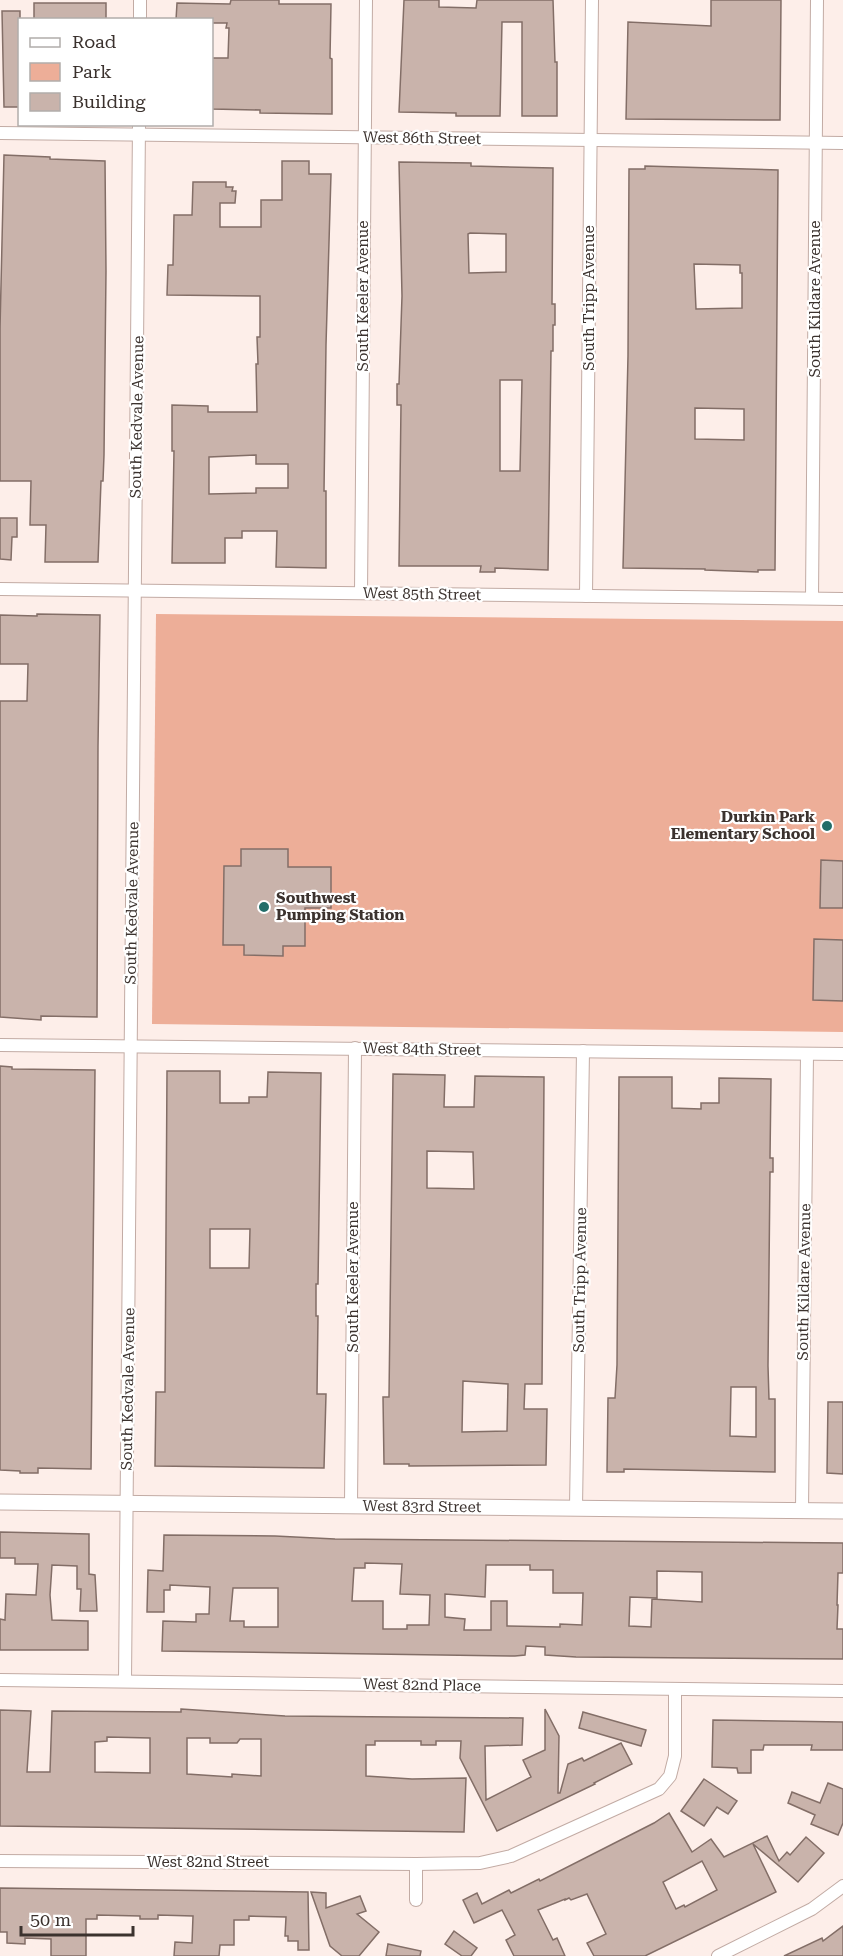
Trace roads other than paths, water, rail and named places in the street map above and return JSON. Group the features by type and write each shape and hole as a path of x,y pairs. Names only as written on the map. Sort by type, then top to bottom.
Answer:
{"street":[{"path":"140,0 140,18"},
{"name":"South Keeler Avenue","path":"361,593 366,0"},
{"name":"South Tripp Avenue","path":"586,596 592,0"},
{"name":"South Kildare Avenue","path":"812,598 817,0"},
{"name":"West 86th Street","path":"0,133 139,130 364,137 843,143"},
{"name":"South Kedvale Avenue","path":"125,1681 139,130"},
{"name":"West 85th Street","path":"0,589 843,599"},
{"name":"West 84th Street","path":"0,1045 843,1054"},
{"name":"South Keeler Avenue","path":"351,1505 355,1048"},
{"name":"South Tripp Avenue","path":"576,1508 583,1052"},
{"name":"South Kildare Avenue","path":"802,1510 807,1054"},
{"name":"West 83rd Street","path":"0,1502 843,1511"},
{"name":"West 82nd Place","path":"0,1680 843,1691"},
{"name":"West 82nd Street","path":"0,1861 416,1864 480,1863 511,1856 659,1789 670,1776 675,1756 675,1689"},
{"path":"416,1864 416,1900"},
{"path":"718,1956 812,1909 843,1886"}],"place":[{"name":"Durkin Park Elementary School","path":"827,826"},
{"name":"Southwest Pumping Station","path":"264,907"}]}
